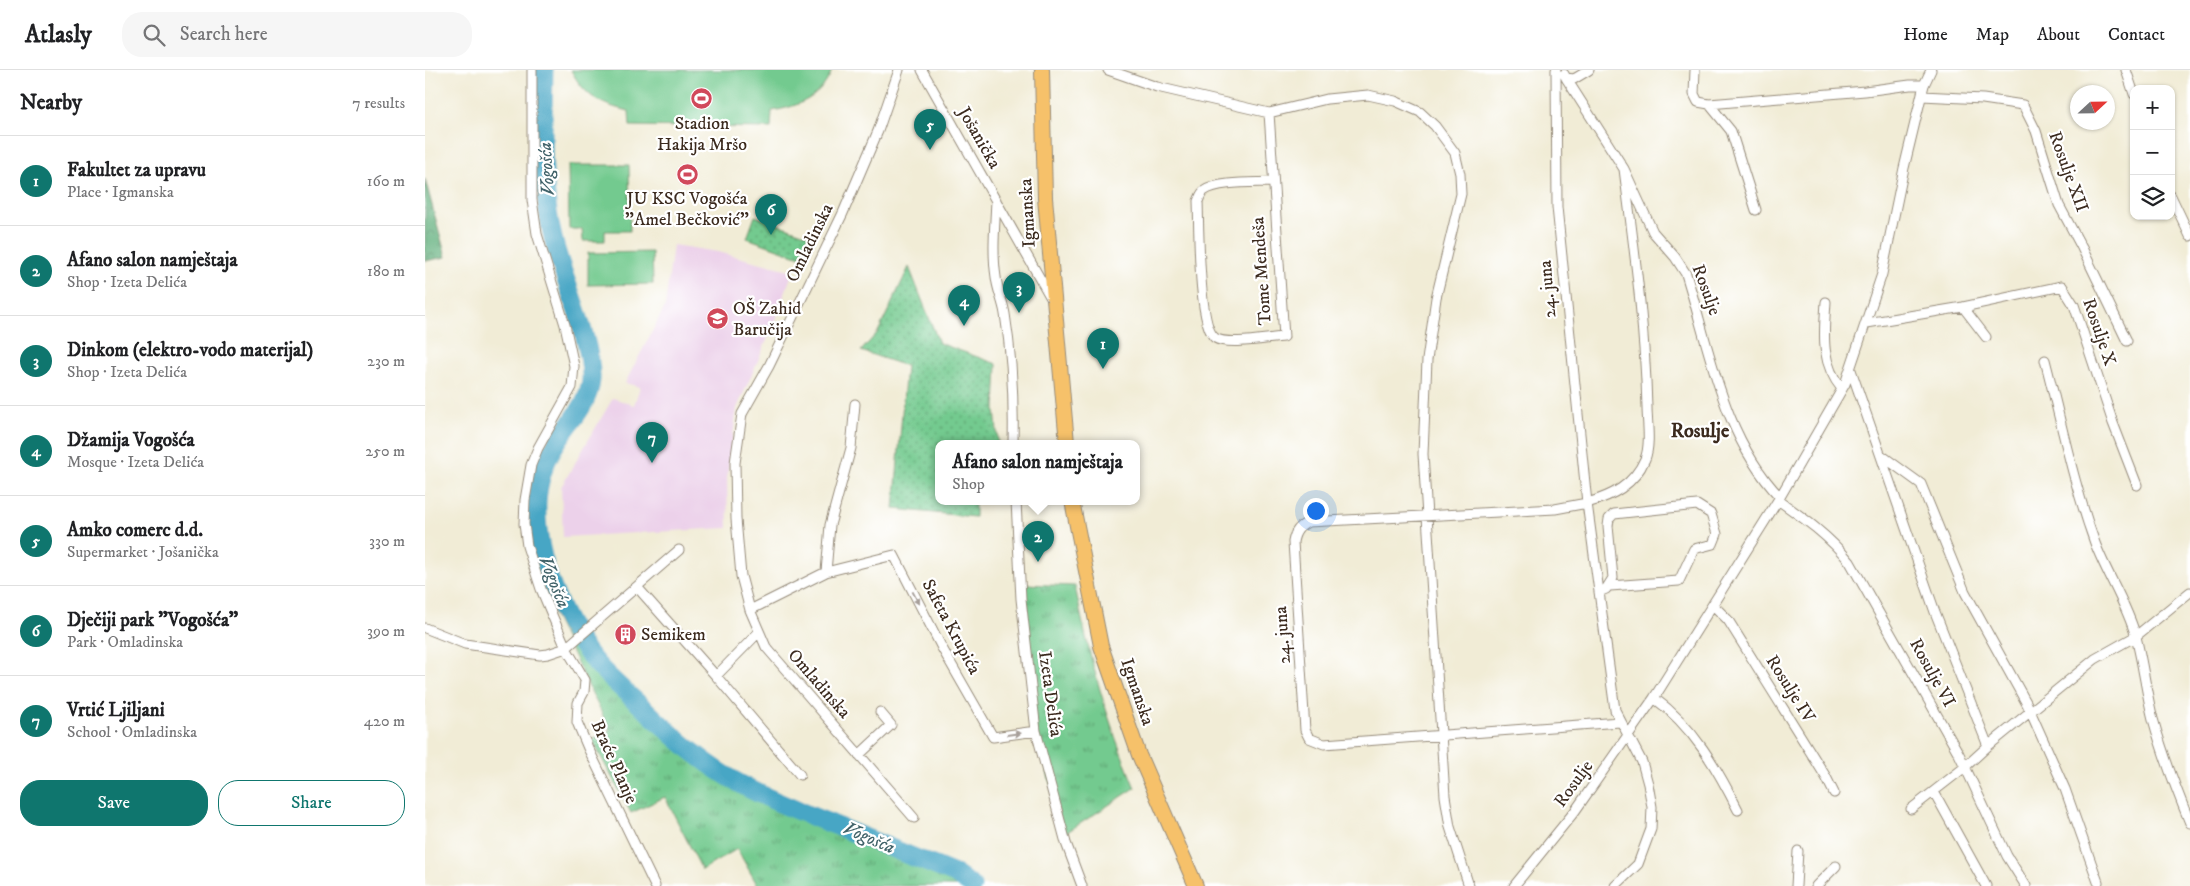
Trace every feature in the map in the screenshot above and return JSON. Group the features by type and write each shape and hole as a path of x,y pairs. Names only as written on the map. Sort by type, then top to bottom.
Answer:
{"main road":[{"name":"Igmanska","path":"1042,70 1045,198 1067,440"},
{"name":"Igmanska","path":"1074,505 1101,646 1139,755 1196,886"}],"street":[{"name":"Braće Planje","path":"532,70 531,200 537,234 565,325 574,366 572,387 538,448 531,465 525,500 524,524 531,561 541,589 585,680 584,692 578,703 577,722 655,886"},
{"name":"Omladinska","path":"899,70 878,131 843,213 769,366 742,414 735,463 737,542 741,576 750,610 765,646 914,818"},
{"name":"Jošanička","path":"922,70 1053,301"},
{"path":"1108,70 1157,87 1269,113 1327,99 1368,95 1395,101 1420,112 1447,140 1455,153 1460,174 1461,194 1436,298 1427,360 1423,454 1439,677 1440,736 1450,827 1469,886"},
{"name":"24. juna","path":"1556,70 1557,207 1587,504"},
{"path":"1563,74 1574,79 1589,70"},
{"path":"1695,70 1694,94 1698,102 1709,104 1865,91 1910,85 1924,86"},
{"name":"Rosulje","path":"1514,886 1575,811 1654,698 1779,499 1842,389 1851,370 1882,274 1904,168 1924,86 1931,70"},
{"path":"2126,70 2131,85"},
{"name":"Rosulje","path":"1563,74 1624,169 1653,232 1675,257 1685,274 1726,405 1741,443 1762,479 1779,499"},
{"name":"Rosulje XII","path":"1922,96 1983,99 2023,105 2036,131 2059,205 2127,341"},
{"path":"1709,104 1731,131 1756,210"},
{"name":"Tome Mendeša","path":"1269,113 1272,182 1284,337 1230,342 1219,340 1210,333 1203,313 1198,201 1206,189 1218,186 1272,182"},
{"name":"24. juna","path":"1440,736 1324,744 1309,738 1305,730 1293,542 1295,533 1300,526 1308,522 1555,509 1587,504 1610,495 1635,477 1646,458 1647,450 1646,356 1624,169"},
{"path":"996,200 994,249 996,278 1004,306 1009,341 1014,403 1013,440"},
{"path":"2175,204 2190,236"},
{"name":"Rosulje X","path":"1867,323 1963,307 2062,286 2074,305 2113,423 2137,485"},
{"path":"1826,302 1823,340 1826,362 1836,382 1842,389"},
{"path":"1963,307 1986,338"},
{"path":"2045,360 2069,462 2095,544 2123,603 2136,636 2153,718 2172,778 2190,823"},
{"path":"1851,370 1935,612 1989,746"},
{"path":"826,572 830,526 851,448 855,404"},
{"path":"1881,455 1921,484 1965,592 2031,712 2065,789 2099,882"},
{"name":"Rosulje VI","path":"1779,499 1815,526 1837,546 1849,562 1965,767 2007,856 2026,886"},
{"path":"1587,504 1615,710 1641,762 1649,784 1652,807 1651,829 1638,864 1615,886"},
{"name":"Izeta Delića","path":"1016,505 1021,599 1036,731 1066,843 1082,886"},
{"path":"1599,592 1609,586 1679,581 1694,550 1713,544 1717,534 1711,514 1697,505 1614,514 1609,519 1608,526 1613,578 1609,586"},
{"path":"425,628 465,644 540,655 548,654 569,645 679,550"},
{"name":"Safeta Krupića","path":"750,610 826,572 894,554 942,648 993,737 1036,731"},
{"path":"637,587 800,775"},
{"path":"1911,810 2095,659 2136,636 2190,592"},
{"name":"Rosulje IV","path":"1713,605 1728,620 1826,777 1834,793"},
{"path":"716,676 759,632"},
{"path":"1654,698 1685,725 1725,783 1738,810"},
{"name":"Omladinska","path":"859,754 891,725 879,712"},
{"path":"1440,736 1620,722"},
{"path":"1934,792 1986,886"},
{"path":"1795,886 1798,851"},
{"path":"1816,886 1836,866"}],"shaded area":[{"path":"673,245 718,252 793,271 771,331 737,408 727,476 728,528 563,537 561,487 613,398 634,405 640,387 625,383 665,307"}],"green space":[{"name":"Stadion Hakija Mršo","path":"571,70 832,70 828,79 816,94 791,107 772,111 771,128 630,126 629,111 602,103 582,87"},
{"name":"JU KSC Vogošća \"Amel Bečković\"","path":"568,165 629,165 630,231 605,231 605,241 583,241 582,229 569,229"},
{"path":"425,179 446,257 425,261"},
{"path":"755,216 808,235 800,257 747,238"},
{"path":"652,252 653,284 588,285 588,253"},
{"path":"909,267 939,343 997,364 995,409 998,440 935,440 935,505 975,505 975,517 894,509 906,366 861,351 878,332"},
{"path":"537,523 545,567 555,595 585,648 596,663 667,731 706,763 745,787 789,807 955,874 972,886 758,886 737,849 702,870 665,797 631,813 592,740 610,730 541,589 524,524"},
{"path":"1024,584 1075,586 1086,638 1100,689 1116,739 1135,788 1064,834 1036,731"}],"waterway":[{"name":"Vogošća","path":"544,70 543,154 549,218 557,254 587,347 591,380 590,388 583,404 550,454 543,470 538,495 540,545 561,609 583,647 596,663 681,742 719,771 746,787 799,811 955,874 972,886"}],"place":[{"name":"Stadion Hakija Mršo","path":"702,99"},
{"name":"Amko comerc d.d.","path":"930,150"},
{"name":"JU KSC Vogošća \"Amel Bečković\"","path":"687,174"},
{"name":"Dječiji park \"Vogošća\"","path":"771,235"},
{"name":"Dinkom (elektro-vodo materijal)","path":"1019,313"},
{"name":"OŠ Zahid Baručija","path":"717,319"},
{"name":"Džamija Vogošća","path":"964,326"},
{"name":"Fakultet za upravu","path":"1103,369"},
{"name":"Vrtić Ljiljani","path":"652,463"},
{"name":"Afano salon namještaja","path":"1038,562"},
{"name":"Semikem","path":"625,635"}],"district":[{"name":"Rosulje","path":"1700,431"}]}
